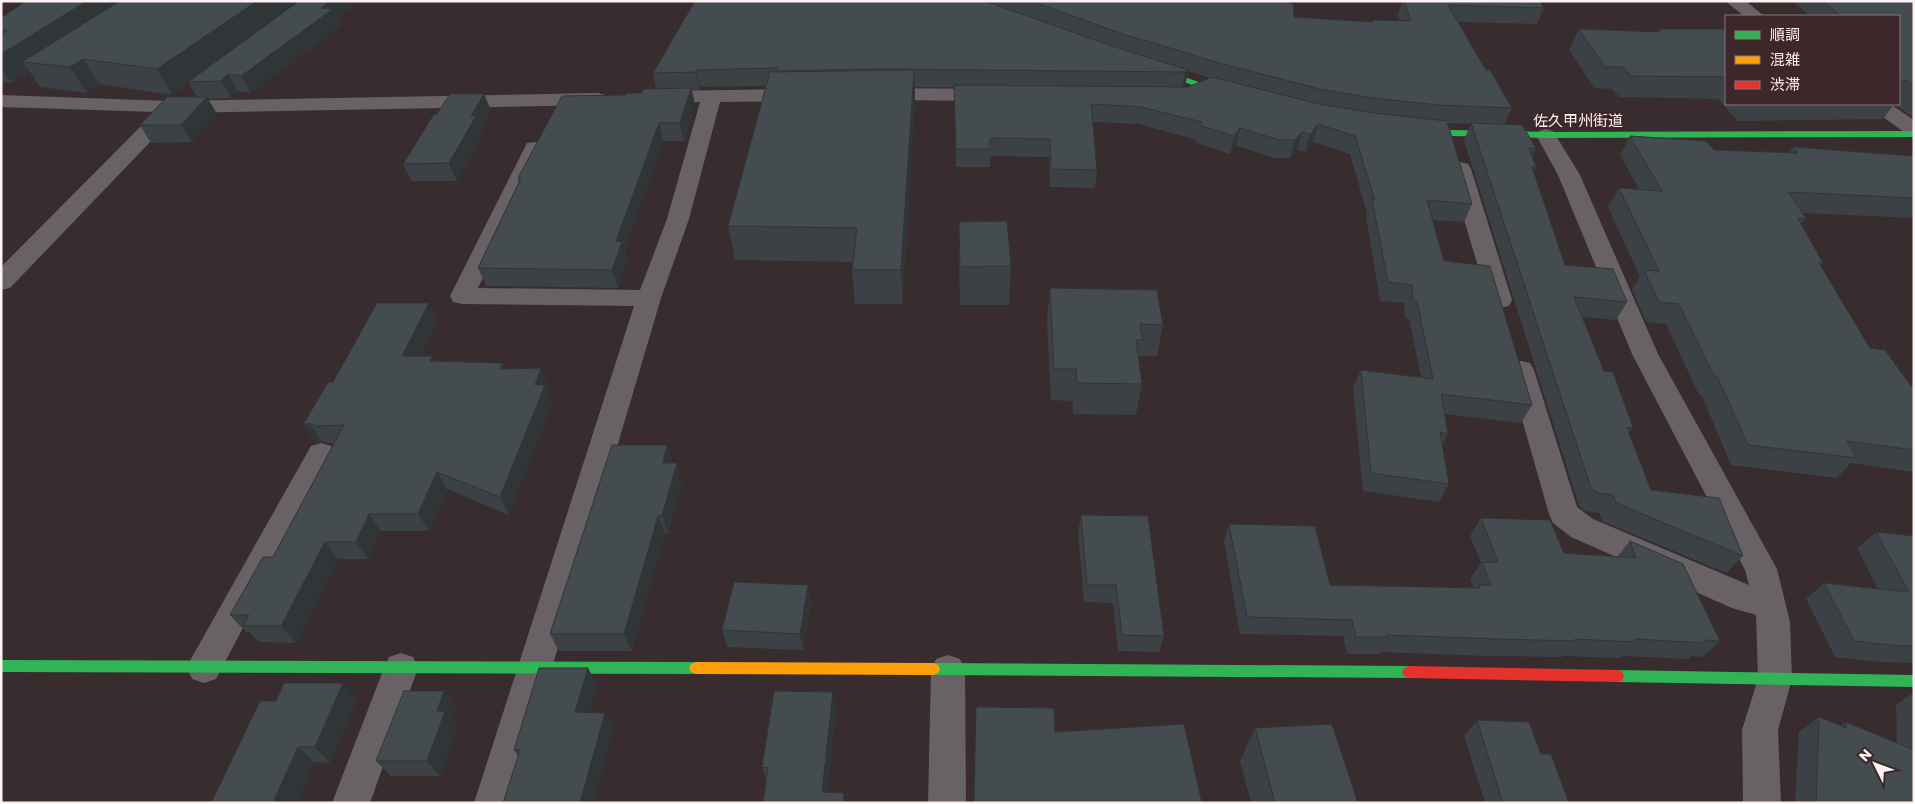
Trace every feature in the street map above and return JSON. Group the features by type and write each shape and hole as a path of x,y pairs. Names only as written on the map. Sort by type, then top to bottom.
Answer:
{"street":[{"path":"1734,1 1754,15"},
{"path":"1143,65 1204,87 1242,98"},
{"path":"2,101 27,85"},
{"path":"1175,97 1185,97 1204,87"},
{"path":"1,282 171,107 194,90"},
{"path":"864,94 1010,96"},
{"path":"2,101 171,107 552,115 626,98 817,95"},
{"path":"493,803 649,298 678,219 712,96"},
{"path":"1878,105 1914,132"},
{"path":"552,115 462,296 649,298"},
{"name":"佐久甲州街道","path":"1404,128 1450,133 1546,135 1914,132"},
{"path":"1450,133 1564,514 1582,528 1743,598 1770,604"},
{"path":"1546,135 1570,175 1645,354 1761,569 1774,622 1776,679 1760,730 1762,803"},
{"path":"204,668 321,454"},
{"path":"1,666 1316,670 1914,681"},
{"path":"352,803 401,668"},
{"path":"947,803 948,670"}],"building":[{"path":"26,1 87,1 1,54 1,35 7,30 1,30 1,18"},
{"path":"120,1 257,1 157,69 83,59 70,67 22,62"},
{"path":"299,1 330,1 321,8 333,9 241,76 228,74 221,81 188,82"},
{"path":"695,1 985,1 1109,45 1188,70 1185,72 873,69 777,71 777,68 653,73"},
{"path":"1031,1 1289,1 1289,3 1293,3 1294,17 1373,22 1372,20 1411,21 1404,1 1540,1 1544,8 1448,5 1486,70 1490,70 1512,108 1439,105 1373,98 1320,89 1223,64 1120,33"},
{"path":"1822,1 1914,1 1914,85 1900,80 1900,15 1840,15"},
{"path":"1579,29 1660,32 1658,29 1725,29 1725,77 1631,76 1623,67 1605,67"},
{"path":"914,70 901,270 852,270 857,228 728,226 770,72"},
{"path":"1212,77 1319,104 1374,113 1447,121 1472,204 1427,200 1444,261 1490,266 1532,405 1441,394 1448,434 1440,432 1449,484 1371,473 1361,370 1433,379 1417,301 1413,300 1412,285 1388,282 1372,199 1375,200 1355,136 1318,124 1310,135 1302,132 1295,140 1279,140 1240,128 1234,136 1199,125 1202,122 1141,107 1091,104 1097,170 1051,169 1050,139 990,138 990,149 956,149 954,85 1188,87"},
{"path":"691,88 680,123 659,123 616,241 622,242 612,270 478,268 521,178 518,178 562,96 626,95 627,93 641,93 644,89"},
{"path":"450,94 484,94 471,116 476,116 449,163 403,164 434,114 437,114"},
{"path":"167,97 207,97 181,125 140,125"},
{"path":"1471,123 1522,125 1536,148 1529,148 1536,167 1532,167 1565,265 1613,269 1627,302 1574,297 1604,371 1613,372 1633,427 1627,428 1651,490 1719,498 1743,556 1616,503 1613,495 1598,493 1591,488"},
{"path":"1630,136 1706,141 1714,150 1798,153 1793,147 1914,156 1914,198 1788,192 1806,218 1798,218 1823,263 1819,263 1870,348 1885,350 1914,390 1914,450 1847,441 1856,458 1748,445 1717,376 1714,376 1679,304 1659,302 1644,270 1659,271 1619,188 1662,191"},
{"path":"1007,221 1011,266 960,267 959,222"},
{"path":"1050,288 1157,290 1163,325 1140,324 1143,340 1136,340 1142,384 1077,383 1076,369 1054,369"},
{"path":"377,303 429,303 402,356 433,356 430,361 503,363 500,369 541,368 535,385 545,385 500,497 437,472 418,514 369,514 356,542 325,542 281,626 243,626 249,615 230,615 263,557 273,557 344,425 317,426 309,423 303,425 328,382 333,382"},
{"path":"612,445 667,445 663,463 677,463 662,516 658,516 624,634 550,634"},
{"path":"1081,515 1148,516 1164,636 1122,635 1116,585 1087,585"},
{"path":"1481,518 1550,520 1564,553 1636,558 1630,541 1683,564 1720,641 1704,640 1705,643 1635,639 1636,642 1575,639 1576,641 1387,635 1388,637 1356,637 1352,620 1247,617 1229,524 1315,526 1330,585 1480,588 1479,585 1491,585 1482,562 1498,562"},
{"path":"1876,532 1914,536 1914,646 1854,641 1824,583 1909,592"},
{"path":"734,582 808,585 800,634 722,630"},
{"path":"539,668 588,668 575,712 605,713 580,803 503,803 520,750 514,750"},
{"path":"284,683 343,683 315,747 298,747 273,803 211,803 260,701 276,701"},
{"path":"404,691 444,691 437,711 445,711 427,761 376,761"},
{"path":"774,691 833,692 822,792 844,793 843,803 763,803 768,768 762,767"},
{"path":"976,707 1054,708 1055,732 1184,724 1202,803 974,803"},
{"path":"1819,717 1846,728 1846,722 1914,750 1914,803 1816,803"},
{"path":"1477,720 1529,722 1541,754 1551,754 1569,803 1503,803"},
{"path":"1332,724 1358,803 1275,803 1255,728"}],"traffic: fast":[{"path":"1151,68 1231,95"},
{"path":"1413,129 1450,133 1546,135 1914,134"},
{"path":"1,666 696,668"},
{"path":"933,669 1409,672"},
{"path":"1617,676 1914,681"}],"traffic: slow":[{"path":"696,668 933,669"}],"traffic: jam":[{"path":"1409,672 1617,676"}]}
